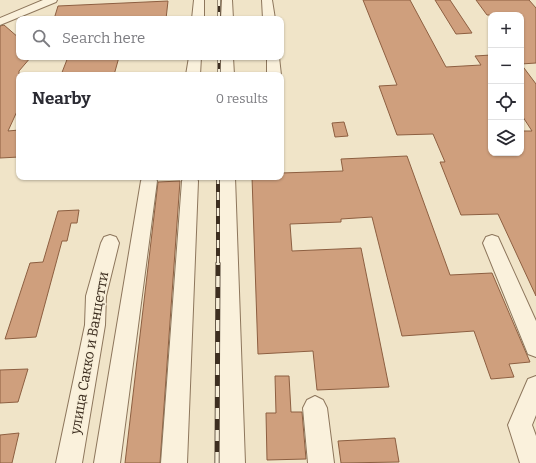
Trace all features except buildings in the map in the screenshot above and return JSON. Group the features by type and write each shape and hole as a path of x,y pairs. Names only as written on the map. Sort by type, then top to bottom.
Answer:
{"street":[{"path":"0,22 52,0"},
{"path":"198,16 199,0"},
{"path":"227,0 227,16"},
{"path":"267,0 269,16"},
{"path":"0,8 11,17"},
{"path":"193,72 195,60"},
{"path":"226,72 227,60"},
{"path":"272,60 274,72"},
{"path":"227,180 232,463"},
{"path":"107,463 148,181"},
{"path":"174,463 190,181"},
{"name":"улица Сакко и Ванцетти","path":"69,463 95,325 97,291 110,243"},
{"path":"492,243 536,346"},
{"path":"533,463 520,425 536,387"},
{"path":"315,408 320,463"}],"railway":[{"path":"219,0 219,16"},
{"path":"219,60 219,72"},
{"path":"218,180 218,263"},
{"path":"217,463 218,263"}]}
